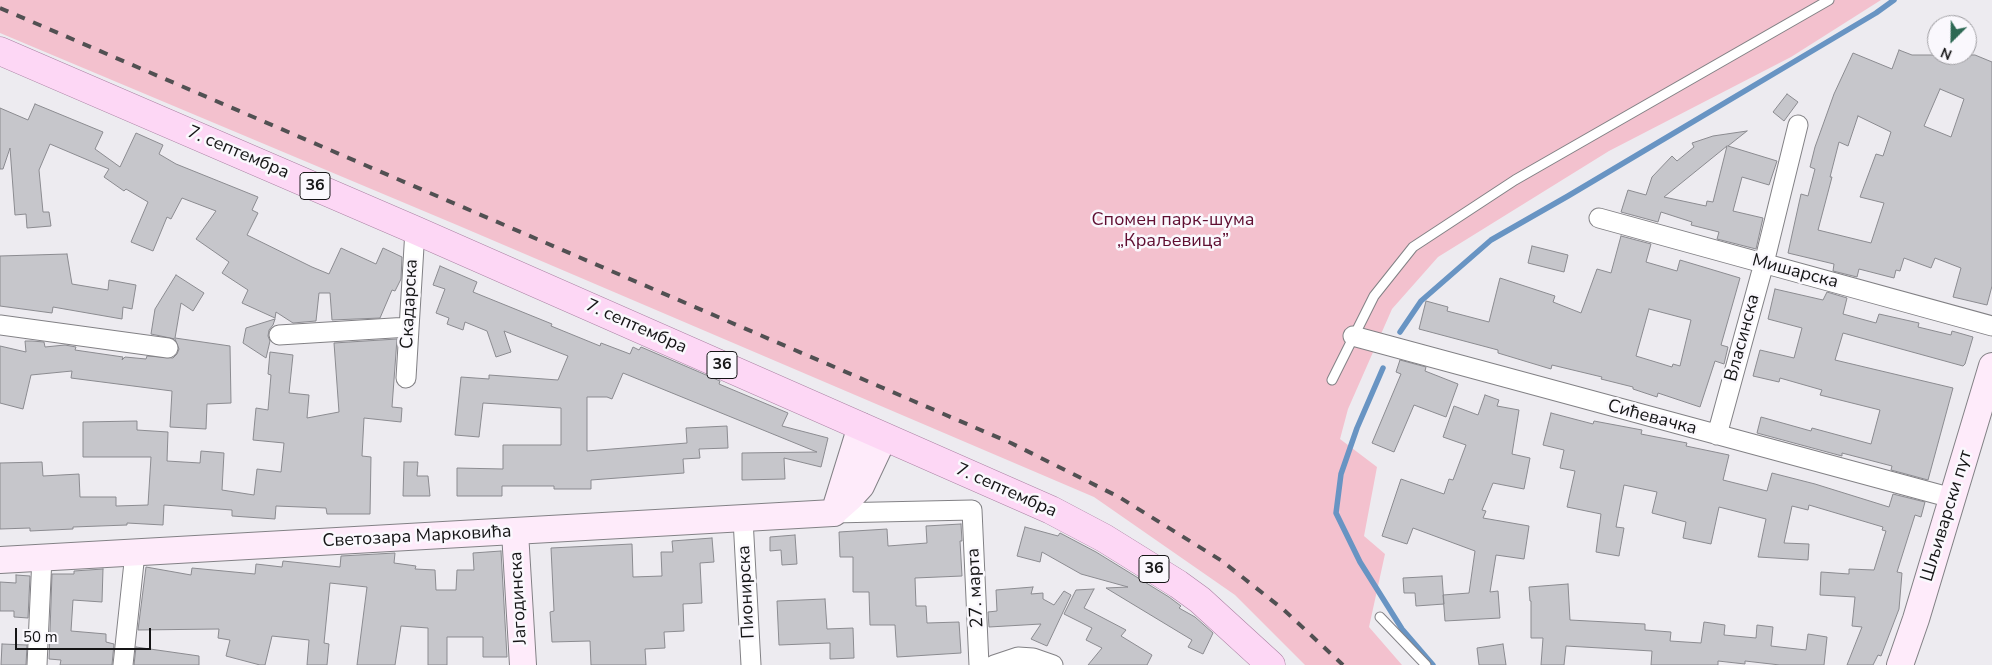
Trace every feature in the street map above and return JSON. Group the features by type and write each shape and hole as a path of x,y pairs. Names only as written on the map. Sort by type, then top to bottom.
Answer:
{"main road":[{"name":"7. септембра","path":"0,51 415,230 1025,498 1104,538 1200,600 1270,665"}],"street":[{"name":"Власинска","path":"1717,435 1764,264 1798,125"},
{"name":"Мишарска","path":"1599,218 1992,326"},
{"name":"Скадарска","path":"406,378 415,230"},
{"path":"0,325 168,348"},
{"path":"279,335 409,328"},
{"name":"Сићевачка","path":"1353,336 1952,498"},
{"name":"Шљиварски пут","path":"1900,665 1916,619 1992,366"},
{"path":"833,513 873,431"},
{"name":"Светозара Марковића","path":"0,560 833,513 972,510"},
{"name":"27. марта","path":"972,510 979,665"},
{"name":"Пионирска","path":"743,519 751,665"},
{"name":"Јагодинска","path":"515,532 523,665"},
{"path":"123,665 135,553"},
{"path":"37,665 42,557"},
{"path":"994,665 1018,657 1033,658 1053,665"}],"lane":[{"path":"1332,380 1374,296 1413,246 1515,180 1829,0"},
{"path":"1380,617 1426,665"}],"green space":[{"name":"Спомен парк-шума „Краљевица”","path":"0,0 1881,0 1791,57 1609,151 1438,257 1392,309 1348,409 1340,439 1377,467 1364,536 1385,554 1369,627 1402,665 1305,665 1235,595 1094,497 457,225 0,33"}],"building":[{"path":"1899,50 1912,55 1927,55 1927,65 1977,65 1977,56 1992,62 1992,286 1987,305 1953,297 1961,268 1935,258 1931,268 1904,258 1900,271 1896,270 1894,278 1859,269 1857,277 1833,271 1834,264 1788,253 1801,194 1808,196 1815,169 1810,167 1815,147 1834,94 1853,53 1892,69","holes":["1940,89 1964,99 1951,137 1924,126","1858,116 1891,132 1883,156 1876,154 1860,197 1884,203 1871,243 1818,230 1839,142 1848,146"]},
{"path":"1787,94 1798,102 1784,121 1773,112"},
{"path":"35,104 103,132 95,149 120,167 136,133 163,145 159,154 176,164 258,197 252,210 258,213 247,235 312,267 329,274 341,248 376,264 383,248 402,257 401,279 395,291 392,290 380,318 332,320 330,293 319,293 316,321 293,323 276,312 275,318 242,303 248,290 222,273 229,262 196,239 216,211 182,198 171,219 167,217 153,251 131,242 148,202 126,189 124,191 104,177 109,169 50,144 39,170 43,212 49,212 51,226 27,228 26,214 15,215 10,148 3,169 0,169 0,108 28,120"},
{"path":"1747,131 1728,146 1777,161 1769,185 1742,177 1733,211 1763,218 1756,249 1717,239 1719,232 1691,225 1692,222 1661,212 1658,222 1621,212 1628,190 1646,195 1652,177 1672,156 1677,161 1694,147 1692,143 1713,136","holes":["1727,146 1713,202 1707,201 1706,206 1664,197"]},
{"path":"1621,236 1651,244 1646,262 1677,271 1680,260 1740,278 1721,345 1728,347 1724,364 1715,361 1700,407 1658,393 1657,397 1633,389 1633,387 1601,379 1602,377 1552,365 1551,369 1498,353 1498,350 1419,329 1426,301 1448,307 1447,311 1489,322 1500,278 1555,296 1553,302 1581,313 1597,269 1611,273","holes":["1649,309 1691,320 1680,366 1673,364 1672,367 1636,356"]},
{"path":"1532,246 1568,255 1564,272 1528,263"},
{"path":"67,254 72,284 108,290 109,280 136,285 132,309 123,307 122,319 53,307 52,313 0,306 0,256"},
{"path":"440,266 477,282 473,292 552,324 551,326 600,346 601,343 630,354 633,347 639,350 641,347 720,381 719,384 788,413 782,426 828,438 821,467 784,458 785,479 742,480 742,453 817,452 623,373 612,399 607,397 587,397 587,451 687,443 686,428 727,426 728,448 699,449 700,458 683,459 684,473 591,480 591,489 554,489 554,486 502,486 502,496 457,496 457,468 503,469 503,445 561,445 561,408 483,403 479,437 455,435 461,377 489,379 489,375 558,380 568,356 504,331 511,352 496,357 487,331 465,322 463,330 447,324 449,318 436,313 445,289 433,285"},
{"path":"176,275 204,293 193,311 181,303 175,338 230,346 231,403 207,404 206,429 170,427 172,391 71,378 72,371 31,375 23,409 0,403 0,346 26,352 25,341 32,341 44,342 45,347 65,345 76,347 75,350 123,357 122,360 125,357 146,359 147,356 173,358 179,349 175,339 151,334 155,309"},
{"path":"1775,289 1823,300 1827,292 1847,298 1843,314 1876,323 1879,314 1919,323 1918,327 1951,335 1952,331 1973,337 1963,366 1843,333 1835,360 1953,388 1928,480 1891,470 1892,466 1842,453 1842,456 1757,433 1761,417 1811,431 1812,428 1871,444 1880,410 1820,395 1822,390 1780,378 1779,382 1753,376 1760,350 1794,358 1802,328 1768,319"},
{"path":"275,319 269,330 268,336 270,341 266,358 243,343 246,328"},
{"path":"397,339 392,407 402,408 401,422 364,418 362,456 371,457 370,514 327,514 326,508 276,506 275,519 232,516 232,510 164,505 163,525 127,523 127,525 73,527 73,529 30,531 30,528 0,529 0,463 42,462 43,476 79,474 80,497 116,497 116,506 148,505 151,457 83,457 83,422 137,421 137,430 168,432 167,461 200,463 201,451 224,453 222,490 254,495 257,469 281,472 284,443 253,440 256,408 268,410 271,375 268,374 270,352 293,355 289,393 309,395 307,418 339,412 334,343"},
{"path":"1400,360 1426,367 1425,371 1458,384 1446,417 1414,405 1394,452 1372,443 1401,374 1396,372"},
{"path":"1485,395 1499,400 1497,406 1519,410 1512,454 1530,458 1524,489 1493,483 1482,510 1486,511 1483,518 1529,526 1524,559 1496,555 1490,592 1498,591 1500,618 1445,621 1443,595 1469,593 1475,551 1413,528 1407,544 1382,536 1401,479 1444,494 1449,479 1453,480 1466,445 1443,437 1454,406 1478,415"},
{"path":"1551,413 1593,424 1594,421 1642,430 1641,434 1687,443 1686,446 1729,455 1723,480 1767,491 1772,473 1889,507 1893,494 1925,502 1921,517 1915,515 1897,572 1902,573 1899,609 1881,656 1878,655 1873,665 1847,665 1862,627 1852,626 1855,597 1820,595 1821,572 1849,574 1849,569 1874,570 1886,531 1882,530 1883,527 1809,505 1808,510 1792,506 1784,543 1809,544 1808,560 1758,557 1766,519 1719,507 1711,544 1683,538 1686,522 1652,513 1657,492 1624,485 1616,527 1624,528 1619,556 1596,552 1601,514 1567,507 1575,471 1560,468 1564,450 1543,445"},
{"path":"404,462 418,462 417,476 428,476 430,496 403,496"},
{"path":"961,524 962,576 915,578 916,606 926,606 927,623 959,622 961,653 897,657 895,625 870,625 869,592 853,592 853,557 840,557 839,532 887,529 888,546 927,543 926,526"},
{"path":"1025,527 1058,536 1060,533 1096,552 1169,597 1181,606 1179,608 1195,617 1213,633 1203,654 1188,647 1192,640 1106,588 1128,587 1081,574 1042,552 1040,562 1017,556"},
{"path":"795,535 797,564 782,565 781,550 770,551 770,537"},
{"path":"712,538 714,562 700,563 702,603 683,604 684,631 664,632 665,648 645,649 646,665 591,665 590,641 552,642 550,612 554,611 551,548 632,544 633,577 662,576 661,552 673,552 672,541"},
{"path":"501,551 507,657 483,657 483,637 447,637 447,665 428,665 428,628 401,626 395,665 357,665 367,587 330,583 324,643 329,644 327,665 307,665 309,640 272,636 265,665 260,665 226,656 230,640 218,638 219,629 138,630 146,567 191,575 192,568 255,574 256,564 282,567 283,561 340,567 341,556 395,553 394,563 416,566 415,569 435,570 436,590 456,590 457,570 474,570 473,553"},
{"path":"103,569 102,602 73,600 71,631 106,634 106,642 114,644 112,665 60,665 61,660 49,659 52,574 74,574 74,571"},
{"path":"16,575 30,576 28,618 14,617 14,611 0,611 0,582 16,583"},
{"path":"1442,576 1444,604 1416,606 1415,593 1404,593 1403,578"},
{"path":"1568,584 1570,620 1645,624 1645,630 1671,632 1670,641 1701,643 1704,622 1725,625 1724,635 1756,638 1757,625 1773,627 1771,646 1806,650 1808,634 1827,637 1824,665 1780,665 1745,661 1745,664 1718,661 1718,665 1651,665 1652,651 1566,646 1564,665 1541,665 1543,638 1531,638 1529,587"},
{"path":"1033,587 1031,594 1043,593 1043,599 1054,605 1064,591 1071,595 1047,646 1031,639 1041,624 989,627 988,612 997,611 996,590"},
{"path":"1094,589 1084,608 1126,630 1121,636 1152,655 1147,665 1088,665 1102,648 1086,640 1092,628 1064,614 1076,590"},
{"path":"825,599 827,629 853,628 854,658 830,659 830,643 779,645 777,601"},
{"path":"2,644 27,645 26,665 1,665"},
{"path":"1503,644 1506,665 1479,665 1477,648"},
{"path":"136,647 199,656 199,665 134,665"}],"waterway":[{"path":"1400,332 1421,301 1491,240 1876,13 1894,0"},
{"path":"1383,368 1357,428 1341,474 1336,513 1360,562 1402,629 1433,665"}],"railway":[{"path":"0,8 1011,443 1119,497 1222,561 1284,610 1343,665"}]}
